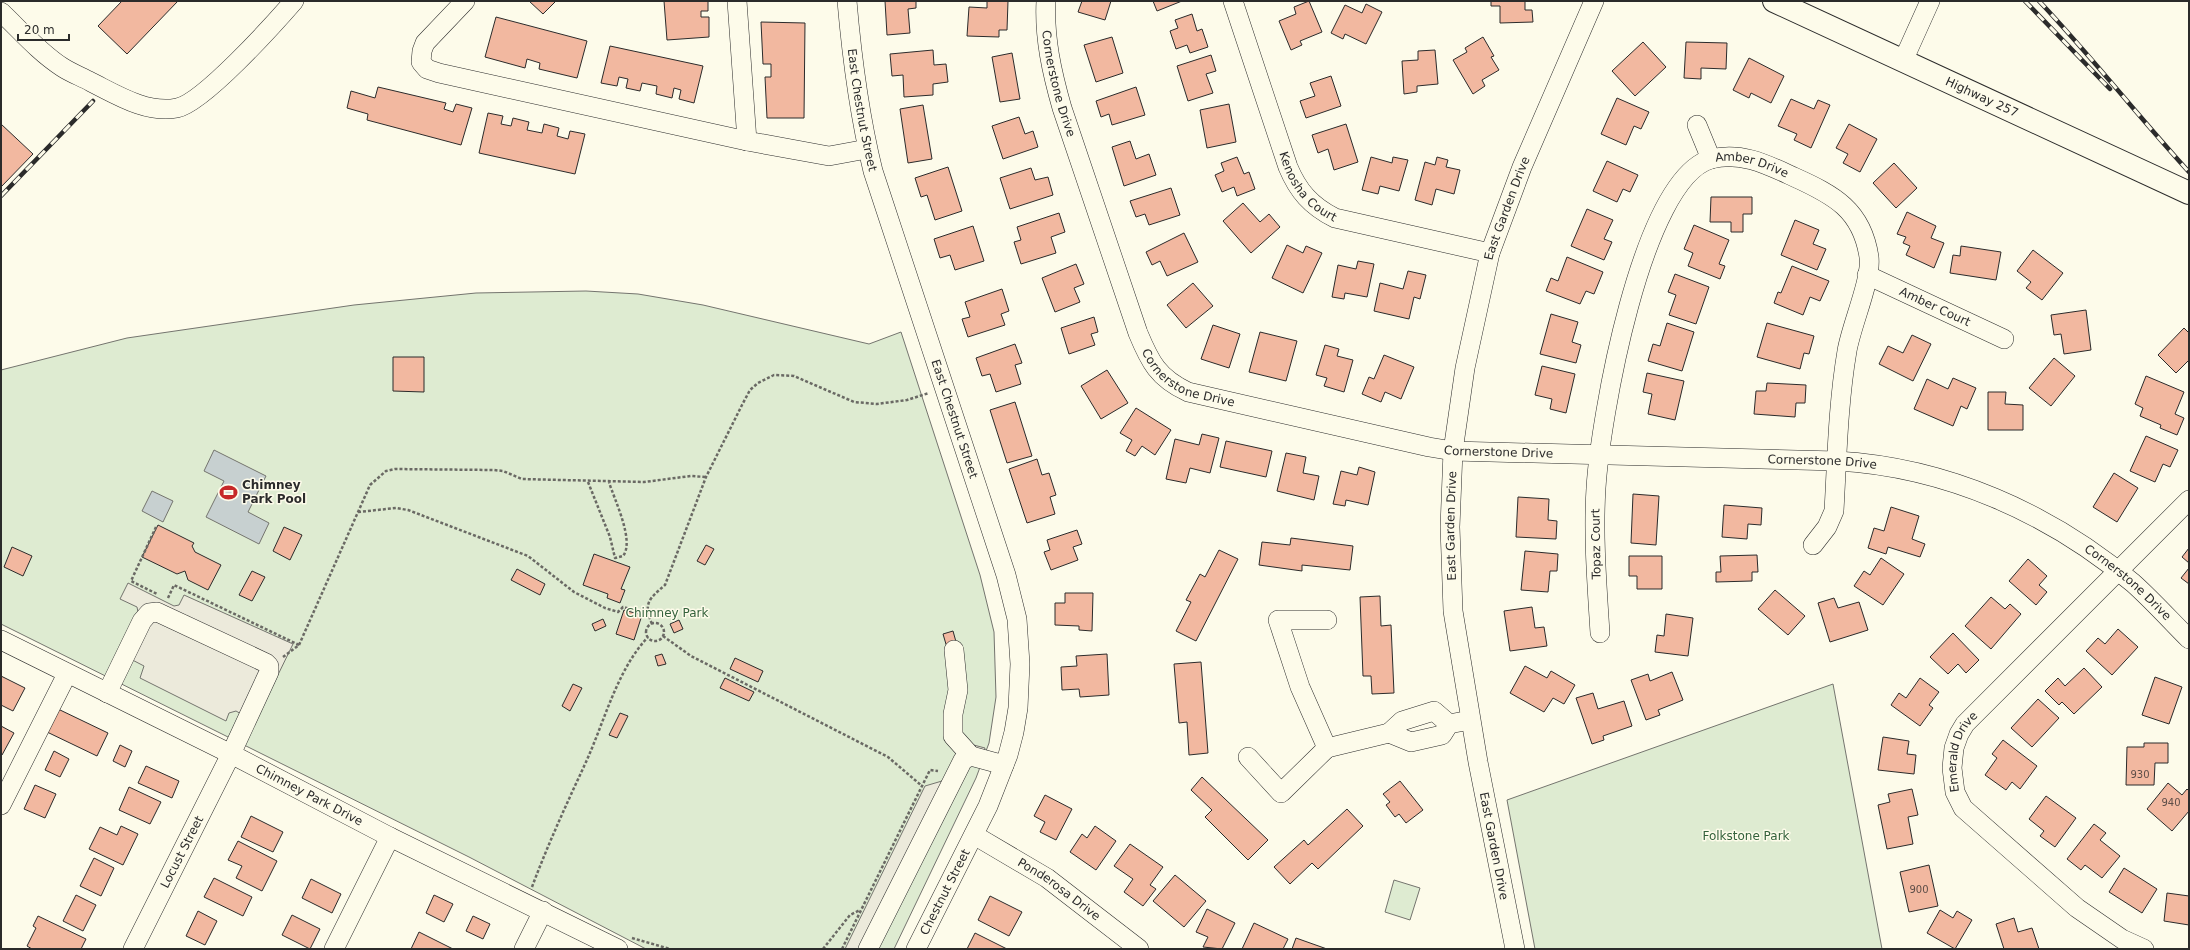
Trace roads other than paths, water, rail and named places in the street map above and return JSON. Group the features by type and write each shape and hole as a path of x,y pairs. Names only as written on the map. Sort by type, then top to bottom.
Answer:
{"main road":[{"name":"Highway 257","path":"1774,1 2189,193"}],"street":[{"path":"9,1 1,11 40,49 62,67 125,99 148,108 177,108 191,102 215,82 294,1"},
{"path":"465,1 425,43 422,51 421,62 427,69 439,74 747,142 829,156 868,149"},
{"path":"737,1 747,142"},
{"name":"East Chestnut Street","path":"847,1 852,64 873,171 1006,575 1017,619 1020,664 1018,708 1014,732 1004,765 974,835"},
{"name":"Cornerstone Drive","path":"1046,1 1048,48 1056,88 1138,334 1156,371 1173,385 1188,392 1428,447 1454,451 1837,461 1885,466 1921,474 1992,497 2026,512 2063,532 2134,584 2189,639"},
{"name":"Kenosha Court","path":"1233,1 1288,167 1296,185 1306,199 1318,210 1335,218 1490,253"},
{"name":"East Garden Drive","path":"1515,949 1470,720 1453,611 1450,568 1451,487 1454,451 1465,368 1490,253 1507,202 1594,1"},
{"path":"1903,61 1930,1"},
{"path":"1697,125 1711,159"},
{"name":"Amber Drive","path":"1598,455 1614,360 1637,279 1658,224 1676,189 1691,172 1711,159 1734,156 1762,163 1826,192 1842,202 1856,219 1864,238 1869,260 1867,275 1846,352 1834,511 1827,527 1813,545"},
{"name":"Amber Court","path":"1867,275 2004,339"},
{"name":"Topaz Court","path":"1598,455 1594,522 1600,633"},
{"name":"Emerald Drive","path":"2144,949 2116,935 2077,908 1970,815 1955,792 1952,768 1954,748 1959,734 1965,724 2189,500"},
{"name":"Locust Street","path":"107,693 142,621 149,613 158,612 266,663 269,666 270,672 231,754 133,949"},
{"path":"1327,620 1278,620 1300,687 1328,748"},
{"name":"Chimney Park Drive","path":"1,640 231,754 390,837 618,949"},
{"path":"954,650 958,690 953,714 953,736 971,756 1004,765"},
{"path":"1,805 67,674"},
{"path":"1248,757 1281,792 1328,748 1389,732 1402,721 1434,711 1449,724 1470,720"},
{"path":"868,949 963,760 971,756"},
{"name":"Chestnut Street","path":"916,949 974,835"},
{"name":"Ponderosa Drive","path":"974,835 1047,878 1139,949"},
{"path":"334,949 390,837"},
{"path":"524,949 542,911"}],"railway":[{"path":"2025,1 2110,89"},
{"path":"2039,1 2189,172"},
{"path":"1,196 93,101"}],"place":[{"name":"Chimney Park Pool","path":"229,492"}],"park label":[{"name":"Chimney Park","path":"667,613"},
{"name":"Folkstone Park","path":"1746,836"}]}
